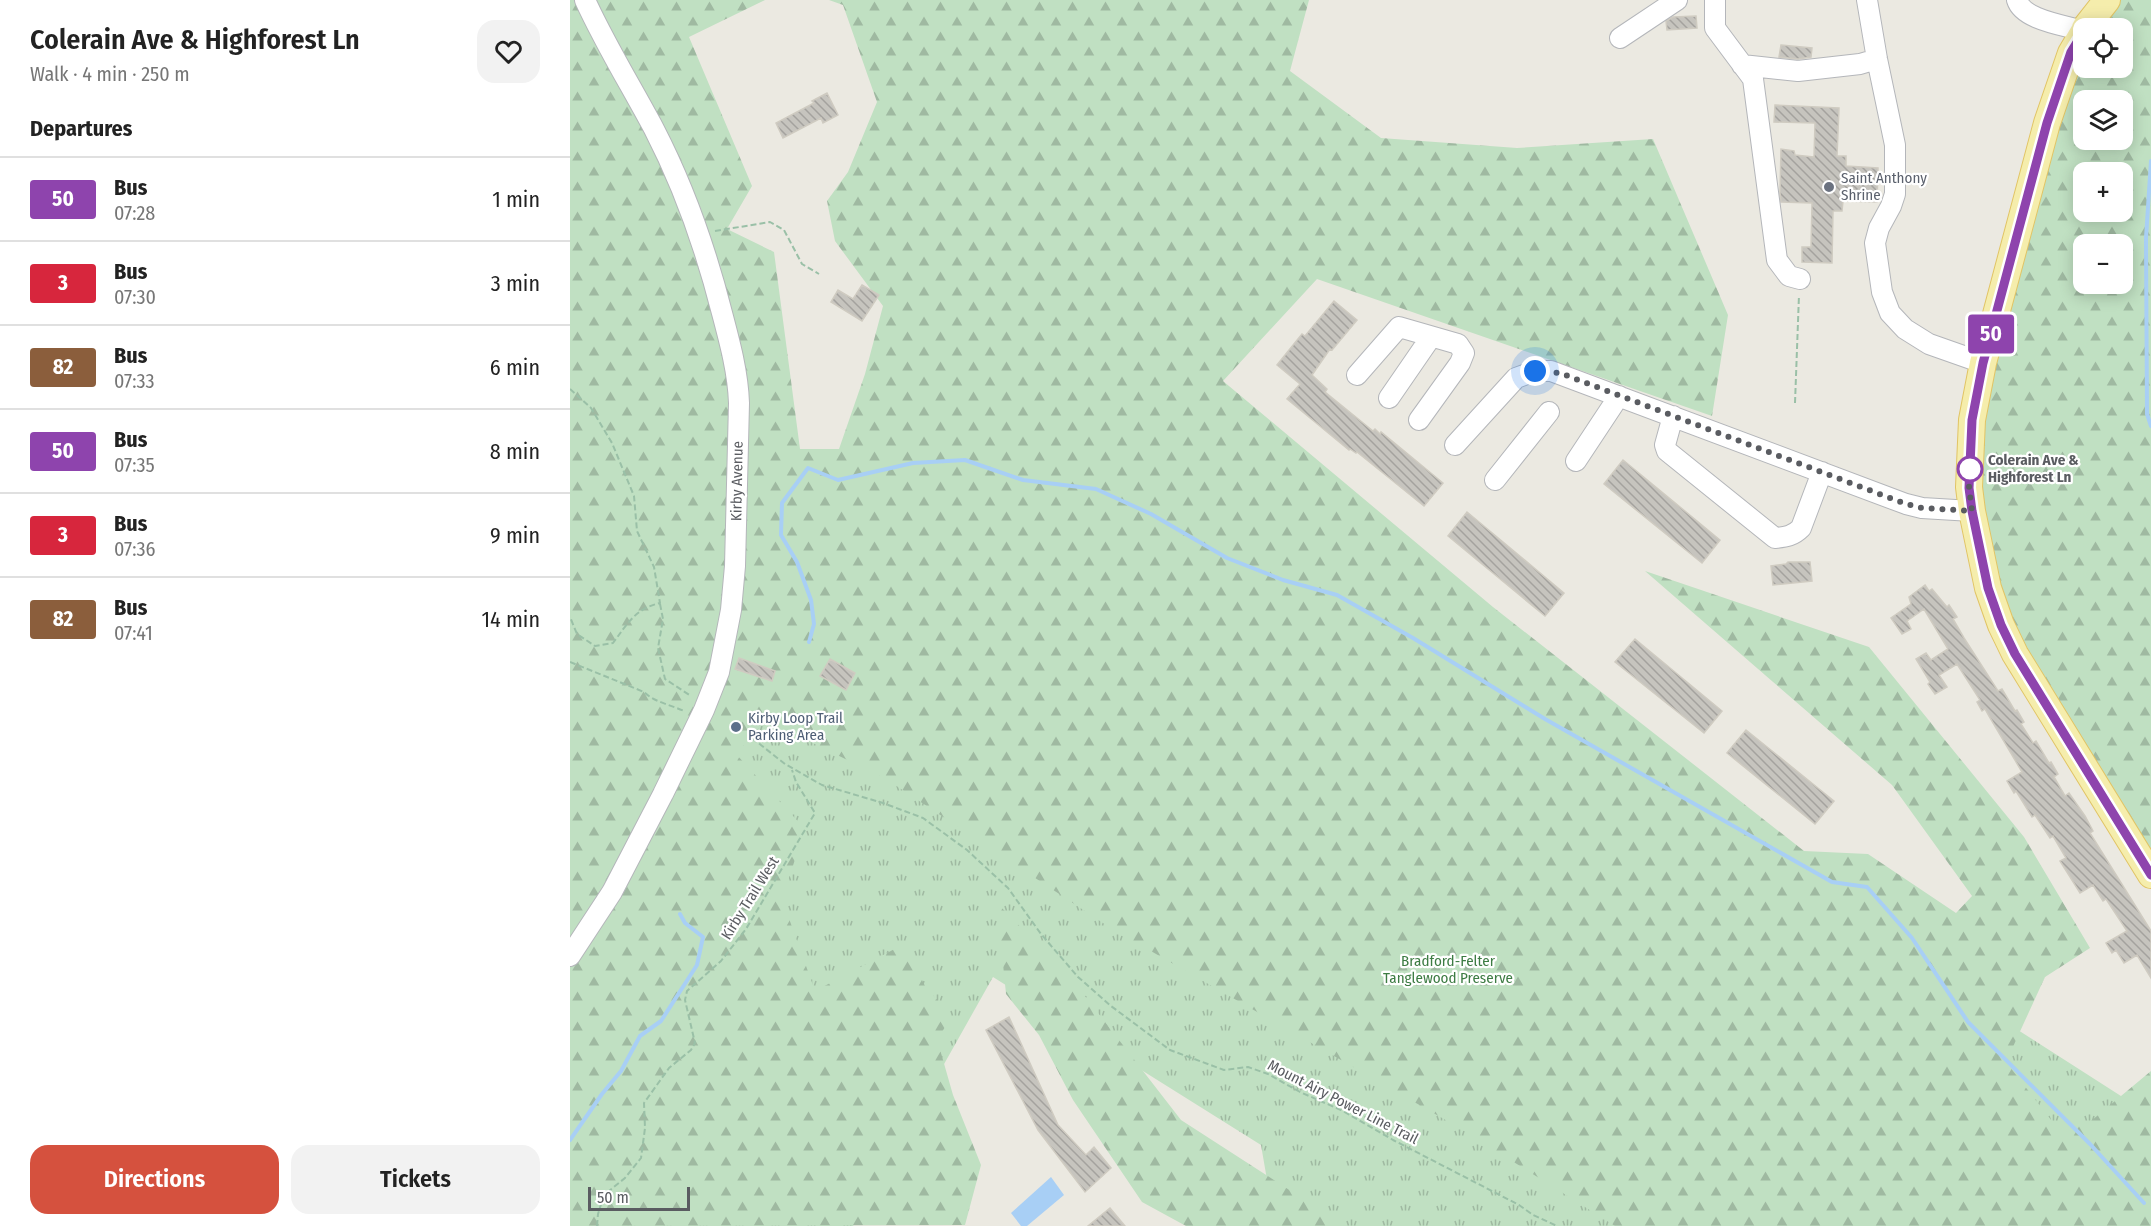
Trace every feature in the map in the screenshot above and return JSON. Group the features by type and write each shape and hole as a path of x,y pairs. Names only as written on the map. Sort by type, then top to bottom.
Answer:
{"main road":[{"path":"2093,18 2107,0"},
{"path":"2073,49 2047,123 1983,363 1972,420 1969,488 1988,588 2001,625 2015,654 2151,875"}],"street":[{"name":"Kirby Avenue","path":"570,956 612,892 699,721 718,672 731,610 735,566 739,403 739,386 727,331 713,276 698,233 655,131 585,0"},
{"path":"1620,38 1677,0"},
{"path":"1715,0 1715,28 1752,79 1777,260 1789,276 1800,279"},
{"path":"1867,0 1876,59 1895,145 1895,194 1875,243 1882,292 1890,313 1905,329 1929,344 1983,363"},
{"path":"2017,0 2019,8 2034,17 2073,27"},
{"path":"1742,65 1798,71 1860,64 1876,59"},
{"path":"1357,375 1399,327 1458,345 1464,353 1460,363 1419,420"},
{"path":"1389,398 1431,337"},
{"path":"1455,446 1516,378 1535,371 1551,371 1906,504 1922,508 1972,511"},
{"path":"1576,461 1619,396"},
{"path":"1495,480 1549,412"},
{"path":"1673,416 1665,446 1667,451 1775,538 1786,537 1801,528 1822,472"}],"path":[{"path":"698,233 770,222 784,230 802,264 819,274"},
{"path":"1795,403 1800,279"},
{"path":"570,389 591,408 612,443 634,496 637,531 654,567 663,619 658,648 665,679 693,697 699,721"},
{"path":"570,617 577,634 595,646 613,643 634,616 645,607 660,603"},
{"path":"570,662 644,692 651,700 664,702 685,711 699,721"},
{"name":"Mount Airy Power Line Trail","path":"752,738 791,768 822,785 883,803 922,818 967,850 1008,888 1041,934 1078,977 1111,1006 1170,1050 1224,1070 1248,1067 1268,1074 1300,1092 1341,1110 1393,1140 1557,1226"},
{"name":"Kirby Trail West","path":"597,1226 604,1195 625,1178 642,1158 645,1128 644,1103 669,1068 691,1050 695,1042 685,1000 687,991 721,961 746,929 815,813 802,795 791,768"}],"green space":[{"path":"570,0 765,0 689,37 752,186 727,229 774,252 800,449 839,449 865,374 883,306 835,241 827,201 848,172 877,102 843,5 829,0 1309,0 1290,71 1381,138 1517,148 1653,139 1728,315 1712,416 1317,279 1223,381 1493,607 1804,851 1868,854 1956,913 1972,896 1892,785 1645,571 1869,647 2024,837 2090,948 2045,977 2006,1062 2055,1125 2091,1121 2151,1071 2151,1226 1615,1226 1463,1130 1109,927 886,779 766,720 736,754 805,829 782,899 815,991 904,944 925,986 952,1017 937,1039 953,1095 981,1165 965,1225 570,1226"},
{"path":"2107,0 2151,0 2151,875 2001,625 1972,420 2073,66 2073,78 2133,78 2133,18 2093,18"},
{"name":"Bradford-Felter Tanglewood Preserve","path":"1138,467 2135,1105 2151,1226 1275,1226 1261,1145 993,977 853,1226 570,1226 721,735"},
{"path":"997,903 1074,982 1181,1120 1345,1226 1186,1226 1142,1202 1073,1100 1039,1035 1006,994"}],"water":[{"path":"1051,1177 1064,1195 1027,1226 1021,1226 1011,1213"}],"building":[{"path":"1696,16 1697,28 1667,30 1666,21 1673,17"},
{"path":"1781,45 1812,48 1811,57 1798,59 1779,57"},
{"path":"827,93 838,115 823,123 821,118 783,138 776,123 814,103 812,101"},
{"name":"Saint Anthony Shrine","path":"1775,105 1839,108 1837,156 1846,156 1846,166 1878,168 1877,202 1843,201 1842,211 1833,211 1832,263 1802,262 1802,247 1811,247 1812,203 1781,202 1781,149 1794,151 1795,155 1814,157 1815,123 1774,122"},
{"path":"862,285 879,295 862,321 831,302 838,290 853,299"},
{"path":"1334,301 1357,320 1332,350 1330,349 1312,375 1327,389 1325,392 1373,431 1375,429 1380,434 1381,432 1443,483 1424,506 1357,452 1349,450 1287,399 1300,384 1277,365 1302,334 1305,336"},
{"path":"1623,460 1720,540 1702,563 1604,484"},
{"path":"1467,512 1564,593 1545,616 1448,536"},
{"path":"1788,562 1810,562 1812,581 1773,585 1771,566"},
{"path":"1925,585 1929,591 1932,589 1947,607 1949,605 1957,617 1953,619 1998,691 2002,689 2024,722 2021,724 2033,743 2036,741 2049,763 2051,762 2058,774 2054,777 2065,796 2069,793 2085,816 2093,831 2090,833 2151,931 2151,978 2137,955 2124,963 2116,950 2112,953 2106,943 2127,931 2106,899 2103,901 2093,885 2080,893 2060,861 2066,858 2053,836 2050,838 2035,815 2032,817 2016,791 2014,793 2007,781 2022,772 1985,709 1982,711 1977,702 1980,700 1957,664 1939,675 1947,687 1935,694 1928,684 1930,682 1916,659 1926,653 1931,660 1948,649 1924,609 1907,621 1911,629 1902,634 1891,618 1911,604 1909,597"},
{"path":"1635,639 1722,711 1704,733 1615,662"},
{"path":"739,658 775,671 772,681 735,669"},
{"path":"830,659 855,673 846,690 820,676"},
{"path":"1746,730 1834,801 1815,824 1727,753"},
{"path":"1009,1017 1058,1125 1086,1155 1094,1147 1111,1168 1085,1192 1038,1130 986,1030"},
{"path":"1110,1208 1125,1226 1088,1226"}],"waterway":[{"path":"2151,161 2146,238 2147,414 2151,426"},
{"path":"809,642 814,624 811,600 797,562 781,535 782,503 808,468 838,480 913,463 965,460 1023,480 1096,489 1151,514 1227,558 1283,580 1337,595 1413,638 1545,719 1832,882 1867,887 1912,938 1968,1022 2090,1144 2144,1203"},
{"path":"570,1140 621,1071 640,1036 661,1021 697,965 703,937 685,923 680,914"}],"bus line":[{"name":"50","path":"2073,49 2047,123 1983,363 1972,420 1969,488 1988,588 2001,625 2015,654 2151,875"}],"place":[{"name":"Saint Anthony Shrine","path":"1829,187"},
{"name":"Colerain Ave & Highforest Ln","path":"1970,469"},
{"name":"Kirby Loop Trail Parking Area","path":"736,727"}],"route":[{"path":"1535,371 1560,373 1906,504 1922,508 1972,511 1969,488 1970,469"}]}
